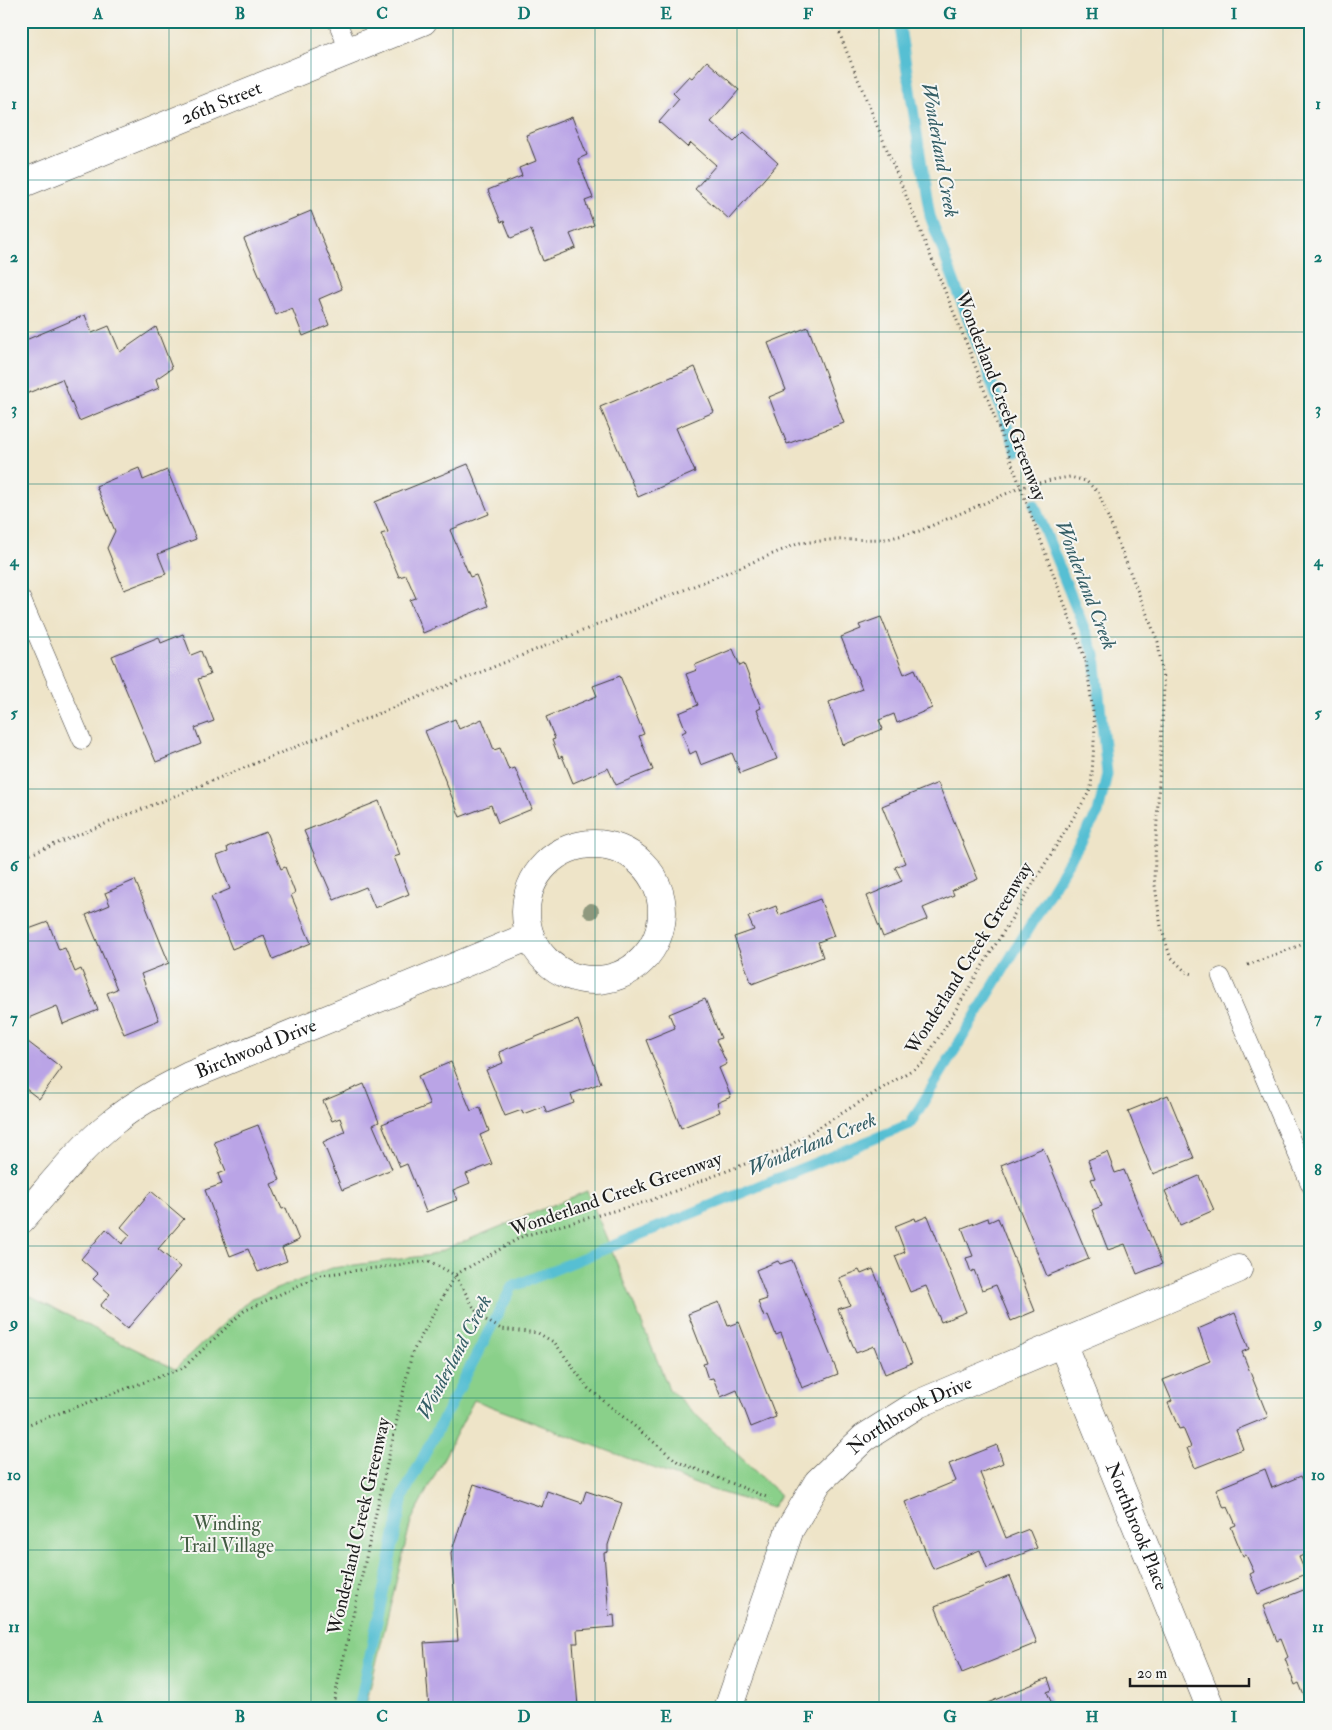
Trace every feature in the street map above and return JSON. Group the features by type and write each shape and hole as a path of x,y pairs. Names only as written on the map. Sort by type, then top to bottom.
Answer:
{"street":[{"name":"26th Street","path":"21,184 423,21"},
{"path":"584,844 615,846 641,862 656,882 662,918 653,947 631,969 603,980 572,977 546,962 530,936 526,906 534,876 556,854 584,844"},
{"name":"Birchwood Drive","path":"21,1220 80,1152 114,1121 150,1096 189,1076 530,936"},
{"name":"Northbrook Drive","path":"728,1709 790,1529 818,1482 864,1438 918,1404 1238,1269"},
{"name":"Northbrook Place","path":"1062,1343 1211,1709"}],"lane":[{"path":"337,21 349,51"},
{"path":"21,598 82,740"},
{"path":"1222,977 1311,1186"}],"path":[{"name":"Wonderland Creek Greenway","path":"332,1709 412,1353 454,1274 523,1236 649,1201 784,1149 924,1063 1091,789 1095,727 1086,661 970,352 842,40 836,21"},
{"path":"21,858 800,543 830,540 888,539 919,531 1022,487 1070,477 1086,481 1098,492 1158,642 1164,686 1154,878 1161,927 1170,956 1186,972 1216,980 1311,940"},
{"path":"21,1427 183,1368 244,1311 321,1275 429,1261 454,1274 479,1316 501,1329 538,1333 555,1344 588,1388 678,1462 800,1510"}],"green space":[{"name":"Winding Trail Village","path":"587,1191 669,1389 780,1495 772,1508 706,1488 474,1400 411,1521 365,1709 21,1709 21,1292 175,1369 250,1299 332,1268 431,1255"}],"building":[{"path":"707,61 739,90 711,122 734,142 744,132 778,163 729,219 695,189 716,165 691,143 687,147 659,122 679,99 673,93 689,76 692,78"},
{"path":"572,117 587,155 578,159 593,198 585,201 594,225 570,234 576,248 543,261 531,230 511,238 504,221 501,222 488,190 522,176 519,168 536,161 526,135"},
{"path":"311,211 342,289 319,299 329,325 303,336 292,308 276,315 244,239"},
{"path":"85,315 92,333 109,326 120,352 156,327 172,368 156,379 159,388 79,421 62,379 21,396 21,342"},
{"path":"808,327 844,423 787,444 769,397 786,390 768,343"},
{"path":"695,367 714,412 676,428 695,472 638,497 600,407"},
{"path":"468,464 489,514 450,530 470,577 476,575 488,606 423,633 410,600 416,598 406,575 399,577 381,534 388,532 375,502"},
{"path":"139,468 143,480 167,470 196,539 158,554 166,574 124,590 107,548 115,531 96,486"},
{"path":"881,617 904,674 915,669 932,708 897,723 894,714 879,720 883,729 843,745 829,702 862,689 841,637 861,629 859,625"},
{"path":"183,634 191,655 201,651 210,675 198,679 214,721 195,728 201,744 156,762 112,656 159,637 161,643"},
{"path":"733,649 740,666 744,664 761,708 757,710 777,759 740,773 732,753 701,765 696,751 690,754 682,733 686,731 679,713 698,705 686,674 697,670 695,665"},
{"path":"620,676 644,734 639,736 653,770 616,785 608,768 573,783 562,756 559,758 552,740 555,739 546,717 597,696 593,686"},
{"path":"455,719 459,729 482,719 494,750 500,748 509,770 515,768 532,809 498,823 491,805 460,817 425,731"},
{"path":"938,783 978,879 952,890 954,895 923,908 928,919 883,937 867,896 902,881 895,867 905,863 882,806"},
{"path":"379,801 400,855 394,857 409,894 375,908 366,887 334,900 304,831"},
{"path":"266,832 281,869 285,867 295,893 291,895 311,943 273,959 264,936 232,949 211,897 230,889 217,856 228,852 227,847"},
{"path":"135,880 169,963 141,974 159,1020 124,1034 107,993 117,989 86,915 110,905 105,893"},
{"path":"820,899 834,936 818,942 823,957 752,984 734,937 754,930 748,917 776,906 779,915"},
{"path":"21,917 26,930 48,922 59,950 65,948 75,972 81,969 98,1010 63,1024 57,1006 26,1019 21,1007"},
{"path":"705,999 721,1038 716,1040 727,1064 719,1068 731,1097 717,1103 720,1112 681,1128 646,1040 675,1028 669,1014"},
{"path":"578,1020 601,1083 571,1094 574,1103 547,1113 544,1106 523,1114 522,1110 505,1116 486,1070 503,1063 499,1052"},
{"path":"28,1042 62,1068 39,1099 21,1085 21,1045 24,1047"},
{"path":"451,1062 471,1111 480,1107 489,1131 480,1135 492,1164 466,1174 470,1183 453,1190 457,1200 426,1212 407,1164 400,1167 382,1124 430,1105 418,1076"},
{"path":"364,1084 379,1122 373,1125 392,1169 342,1190 323,1142 345,1132 340,1118 332,1121 323,1101"},
{"path":"1168,1095 1194,1158 1153,1174 1128,1111"},
{"path":"258,1125 280,1180 271,1184 282,1209 286,1208 299,1240 282,1248 287,1261 258,1272 248,1249 230,1256 205,1190 222,1184 218,1174 226,1171 214,1142"},
{"path":"1043,1148 1089,1259 1047,1276 1001,1165"},
{"path":"1107,1152 1115,1173 1124,1170 1162,1264 1137,1274 1125,1244 1108,1250 1092,1210 1102,1206 1091,1179 1095,1178 1088,1160"},
{"path":"1199,1176 1214,1210 1180,1225 1165,1191"},
{"path":"151,1191 184,1219 158,1249 180,1267 127,1329 100,1306 110,1294 93,1279 98,1274 81,1259 106,1229 122,1244 130,1235 121,1227"},
{"path":"928,1216 966,1312 941,1322 926,1286 910,1292 895,1256 905,1252 895,1226 915,1218 916,1221"},
{"path":"988,1218 989,1222 998,1218 1035,1311 1011,1321 996,1285 982,1290 974,1270 971,1272 966,1258 973,1256 962,1228"},
{"path":"792,1260 838,1374 802,1388 781,1333 776,1335 768,1315 764,1317 758,1302 767,1299 756,1270 778,1261 780,1264"},
{"path":"873,1269 912,1363 885,1374 874,1346 856,1353 838,1309 850,1305 839,1278 859,1270 861,1274"},
{"path":"719,1302 728,1326 739,1322 776,1417 751,1427 737,1390 721,1397 713,1378 708,1379 703,1364 707,1363 688,1314"},
{"path":"1235,1313 1249,1349 1242,1352 1268,1417 1236,1430 1243,1449 1195,1468 1187,1448 1191,1447 1183,1428 1179,1429 1168,1403 1172,1401 1163,1380 1210,1361 1198,1329"},
{"path":"997,1445 1003,1463 980,1473 1006,1538 1029,1529 1037,1548 987,1568 980,1550 933,1569 905,1502 956,1481 949,1464"},
{"path":"1265,1469 1272,1488 1301,1476 1311,1498 1311,1552 1299,1557 1306,1574 1258,1594 1250,1574 1254,1572 1246,1555 1243,1556 1231,1527 1236,1525 1228,1507 1224,1508 1216,1489"},
{"path":"474,1484 542,1507 547,1491 582,1503 586,1491 622,1503 608,1545 608,1552 604,1553 609,1616 614,1615 615,1627 577,1630 578,1643 573,1643 578,1707 583,1706 583,1709 429,1709 424,1643 458,1641 451,1553"},
{"path":"1010,1576 1037,1643 962,1673 935,1606"},
{"path":"1306,1589 1311,1601 1311,1709 1306,1709 1304,1704 1307,1703 1299,1683 1295,1685 1285,1659 1288,1657 1281,1639 1277,1641 1263,1606"},
{"path":"1048,1678 1052,1690 1047,1692 1054,1709 973,1709"}],"waterway":[{"name":"Wonderland Creek","path":"899,21 930,216 1017,452"},
{"name":"Wonderland Creek","path":"359,1709 403,1496 512,1287 910,1124 1098,813 1107,774 1095,655 1034,504"}]}
